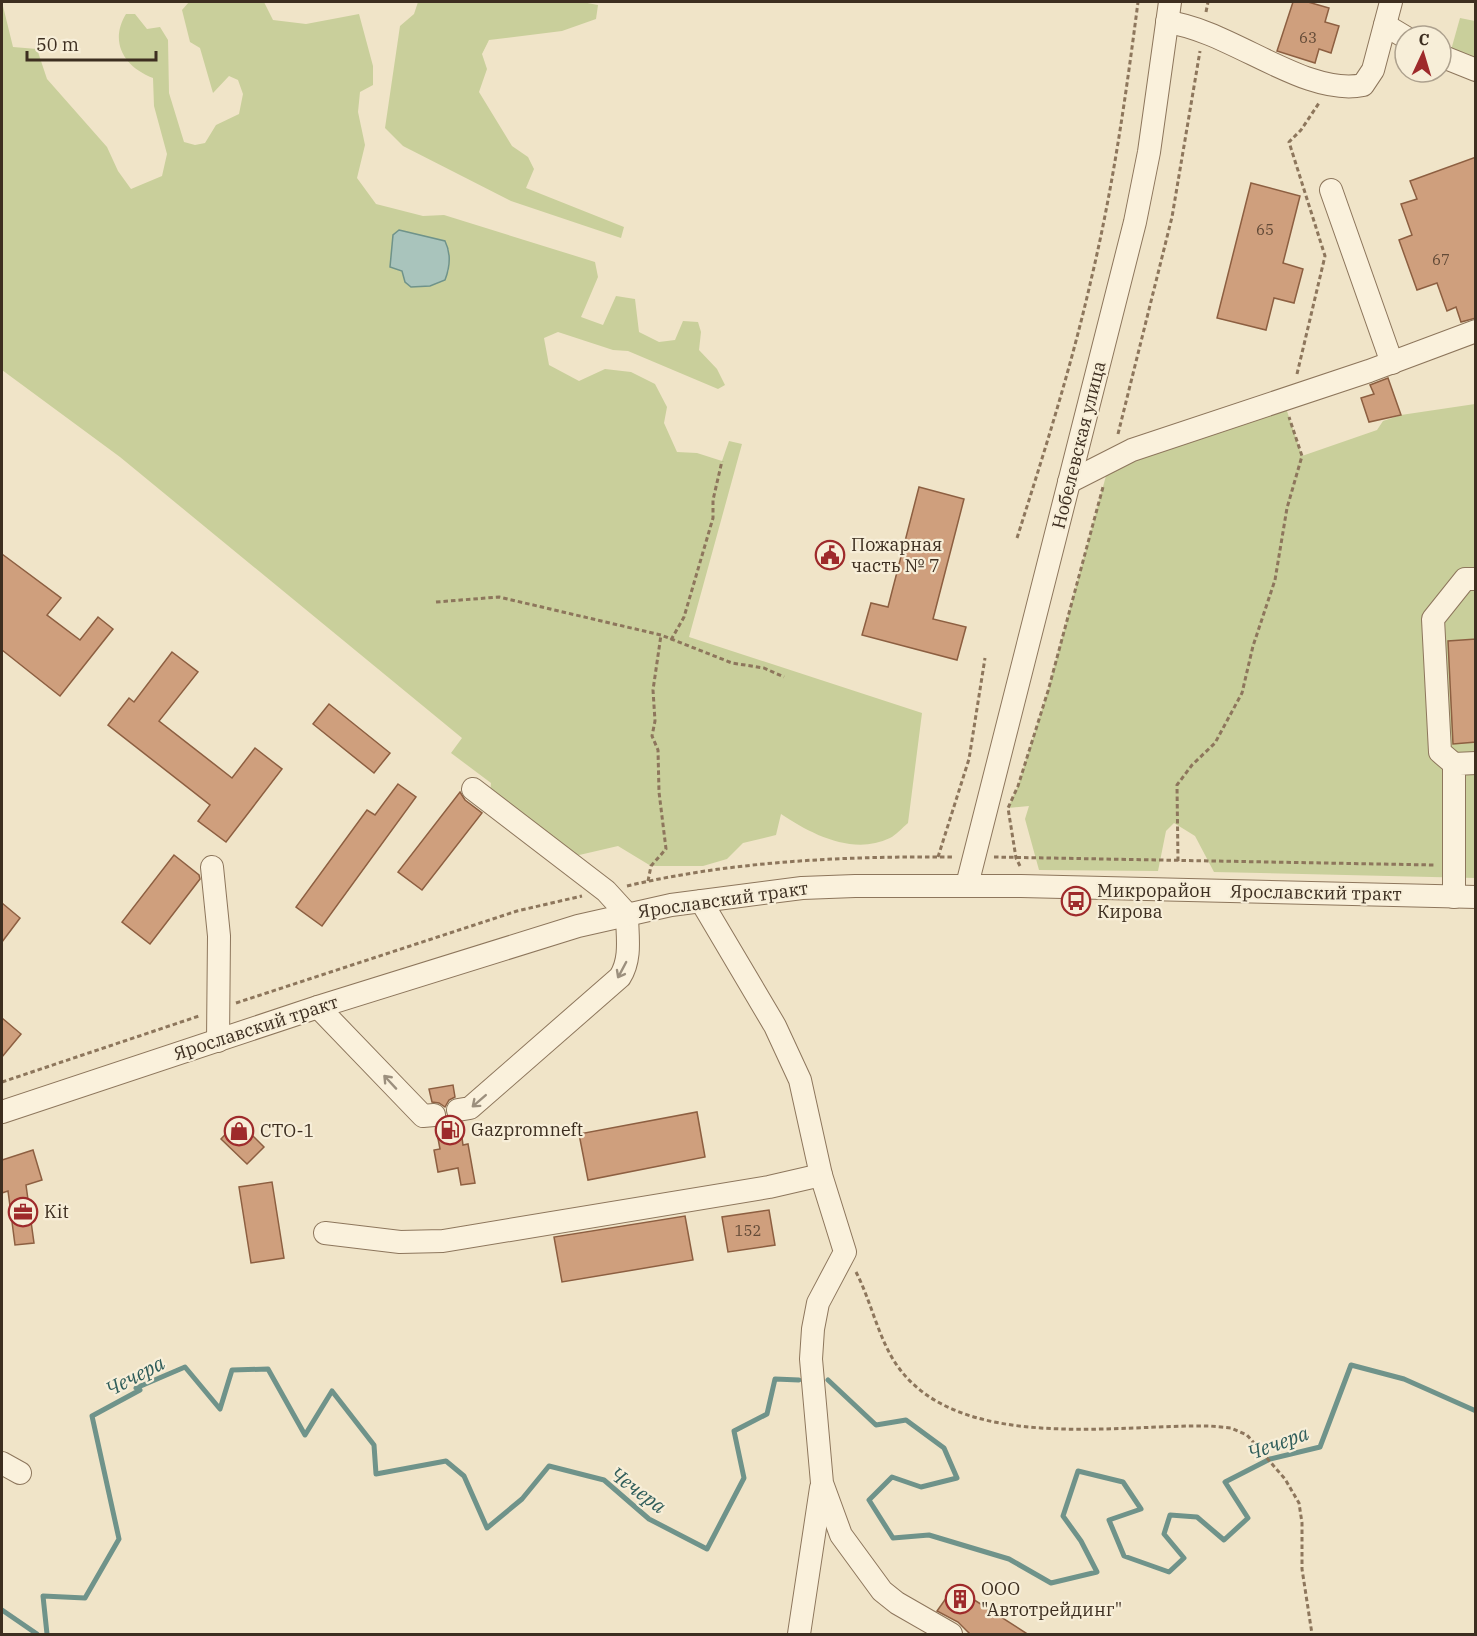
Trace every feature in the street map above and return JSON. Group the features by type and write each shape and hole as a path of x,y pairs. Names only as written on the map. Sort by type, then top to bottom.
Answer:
{"street":[{"path":"1169,12 1313,81 1346,88 1363,85 1373,70 1391,2"},
{"name":"Нобелевская улица","path":"967,885 1135,222 1149,152 1169,12"},
{"path":"1385,25 1393,30"},
{"path":"1453,61 1476,70"},
{"path":"1331,190 1392,363"},
{"path":"1069,482 1111,459 1392,363 1476,331"},
{"path":"1465,897 1454,865 1465,764 1440,752 1433,618 1465,579 1476,579"},
{"path":"458,1110 470,1108 620,977 626,968 628,955 627,914 606,891 473,789"},
{"path":"212,867 219,936 218,1041"},
{"name":"Ярославский тракт","path":"2,1112 318,1007 578,926 627,914 701,901 802,888 967,885 1465,897"},
{"path":"701,901 775,1026 800,1080 821,1175 845,1252 818,1303 813,1329 811,1359 822,1483 799,1635"},
{"path":"318,1007 423,1116 434,1114"},
{"path":"324,1233 400,1242 443,1241 769,1187 821,1175"},
{"path":"822,1483 842,1534 882,1591 897,1604 951,1635"}],"path":[{"path":"1017,538 1059,407 1091,280 1111,188 1138,2"},
{"path":"1008,807 1018,786 1048,691 1111,459 1168,235 1200,49"},
{"path":"1334,85 1289,142 1325,256 1286,408 1302,456 1287,508 1275,580 1253,646 1242,693 1215,743 1192,765 1177,785 1178,861 1454,865"},
{"path":"671,639 684,617 713,518 713,500 722,461"},
{"path":"436,602 499,597 661,635 732,663 764,668 784,677"},
{"path":"648,881 651,866 666,849 662,824 658,750 652,736 655,721 653,690 661,635"},
{"path":"938,857 969,759 985,658"},
{"path":"845,1252 861,1283 895,1363 911,1383 944,1406 986,1420 1033,1429 1189,1426 1231,1428 1247,1435 1285,1479 1299,1503 1302,1523 1302,1569 1312,1635"}],"green space":[{"path":"2,2 13,47 37,49 47,79 107,147 118,171 131,189 162,176 167,154 154,106 153,78 127,60 119,44 121,24 126,14 135,14 147,29 160,27 168,40 169,93 184,142 195,145 205,143 216,125 239,114 243,94 238,80 229,76 213,93 200,48 190,42 182,10 189,2 264,2 273,20 306,24 359,14 373,66 373,85 360,92 358,112 365,145 357,178 376,204 423,216 444,215 595,262 598,277 581,317 603,325 616,296 635,299 639,332 659,342 675,340 683,321 698,322 701,332 699,350 717,369 725,385 718,389 628,351 613,350 558,332 544,338 549,365 579,381 605,369 631,372 655,384 667,407 664,423 677,452 697,453 722,461 729,441 742,444 689,637 922,713 908,823 890,838 876,843 847,844 805,829 781,814 776,835 743,843 727,859 703,866 651,866 618,846 575,856 490,794 491,783 451,753 462,738 120,457 2,370","holes":["449,249 449,270 444,280 405,282 402,271"]},
{"path":"418,2 582,2 598,5 596,19 562,31 489,40 482,54 487,69 479,92 512,146 528,157 534,169 526,188 624,227 621,238 511,201 403,146 385,128 400,26 414,14"},
{"path":"1460,18 1475,21 1475,61 1453,51"},
{"path":"1475,404 1475,878 1214,872 1195,836 1174,823 1166,831 1158,871 1039,870 1025,819 1029,806 1008,808 1018,786 1048,691 1107,472 1134,458 1286,408 1302,456 1377,430 1383,421 1401,415"}],"water":[{"path":"399,230 445,241 449,260 445,280 430,286 411,287 405,282 402,271 390,267 393,235"}],"building":[{"path":"1293,2 1308,2 1329,8 1325,22 1339,26 1331,53 1319,49 1315,63 1277,51"},
{"path":"1476,157 1476,318 1461,322 1456,307 1447,311 1437,283 1417,290 1399,240 1412,235 1401,204 1417,199 1410,181"},
{"path":"1251,183 1300,196 1283,263 1303,269 1294,303 1274,298 1266,330 1217,318"},
{"path":"1388,378 1401,415 1369,422 1361,398 1374,394 1370,385"},
{"path":"919,487 964,499 933,619 966,627 957,660 862,635 871,603 888,607"},
{"path":"2,554 61,598 47,615 80,640 98,617 113,629 60,696 2,650"},
{"path":"1476,639 1476,742 1453,744 1448,641"},
{"path":"172,652 198,672 159,721 232,778 255,748 282,769 226,842 198,821 210,805 108,725 129,698 134,702"},
{"path":"329,704 390,753 374,773 313,724"},
{"path":"398,784 416,797 322,926 296,907 367,810 375,815"},
{"path":"460,792 465,800 482,813 422,890 398,872"},
{"path":"174,855 199,875 200,879 150,944 122,922"},
{"path":"2,903 20,918 2,942"},
{"path":"2,1018 21,1034 2,1057"},
{"path":"453,1085 455,1097 449,1100 445,1107 432,1102 429,1089"},
{"path":"697,1112 705,1157 588,1180 579,1134"},
{"path":"447,1117 460,1123 463,1145 468,1144 475,1183 461,1185 458,1168 438,1172 434,1150 440,1149 436,1128 442,1126"},
{"path":"238,1121 264,1147 247,1164 221,1139"},
{"path":"33,1150 42,1180 26,1185 34,1243 15,1245 8,1191 2,1193 2,1160"},
{"path":"272,1182 284,1258 251,1263 239,1187"},
{"path":"769,1210 775,1245 728,1252 722,1217"},
{"path":"685,1216 693,1260 562,1282 554,1237"},
{"name":"ООО \"Автотрейдинг\"","path":"954,1587 1029,1635 971,1635 958,1622 937,1611"}],"waterway":[{"name":"Чечера","path":"828,1380 876,1425 906,1420 944,1448 957,1478 921,1487 892,1477 869,1500 893,1538 929,1535 1009,1559 1051,1583 1097,1572 1081,1541 1063,1516 1078,1471 1123,1482 1141,1509 1109,1520 1124,1556 1169,1572 1184,1558 1164,1534 1170,1515 1197,1517 1224,1540 1248,1518 1225,1482 1270,1459 1320,1447 1351,1365 1404,1379 1476,1411"},
{"name":"Чечера","path":"47,1634 43,1596 85,1598 119,1539 92,1416 140,1390 136,1388 185,1367 220,1409 232,1370 268,1369 305,1435 332,1391 374,1445 376,1474 446,1461 464,1476 487,1528 522,1499 549,1466 604,1480 649,1519 707,1549 744,1478 734,1431 767,1414 775,1379 799,1380"},
{"name":"Чечера","path":"2,1610 37,1634"}],"place":[{"name":"Пожарная часть № 7","path":"830,555"},
{"name":"Микрорайон Кирова","path":"1076,901"},
{"name":"Gazpromneft","path":"450,1130"},
{"name":"СТО-1","path":"239,1131"},
{"name":"Kit","path":"23,1212"},
{"name":"ООО \"Автотрейдинг\"","path":"960,1599"}]}
